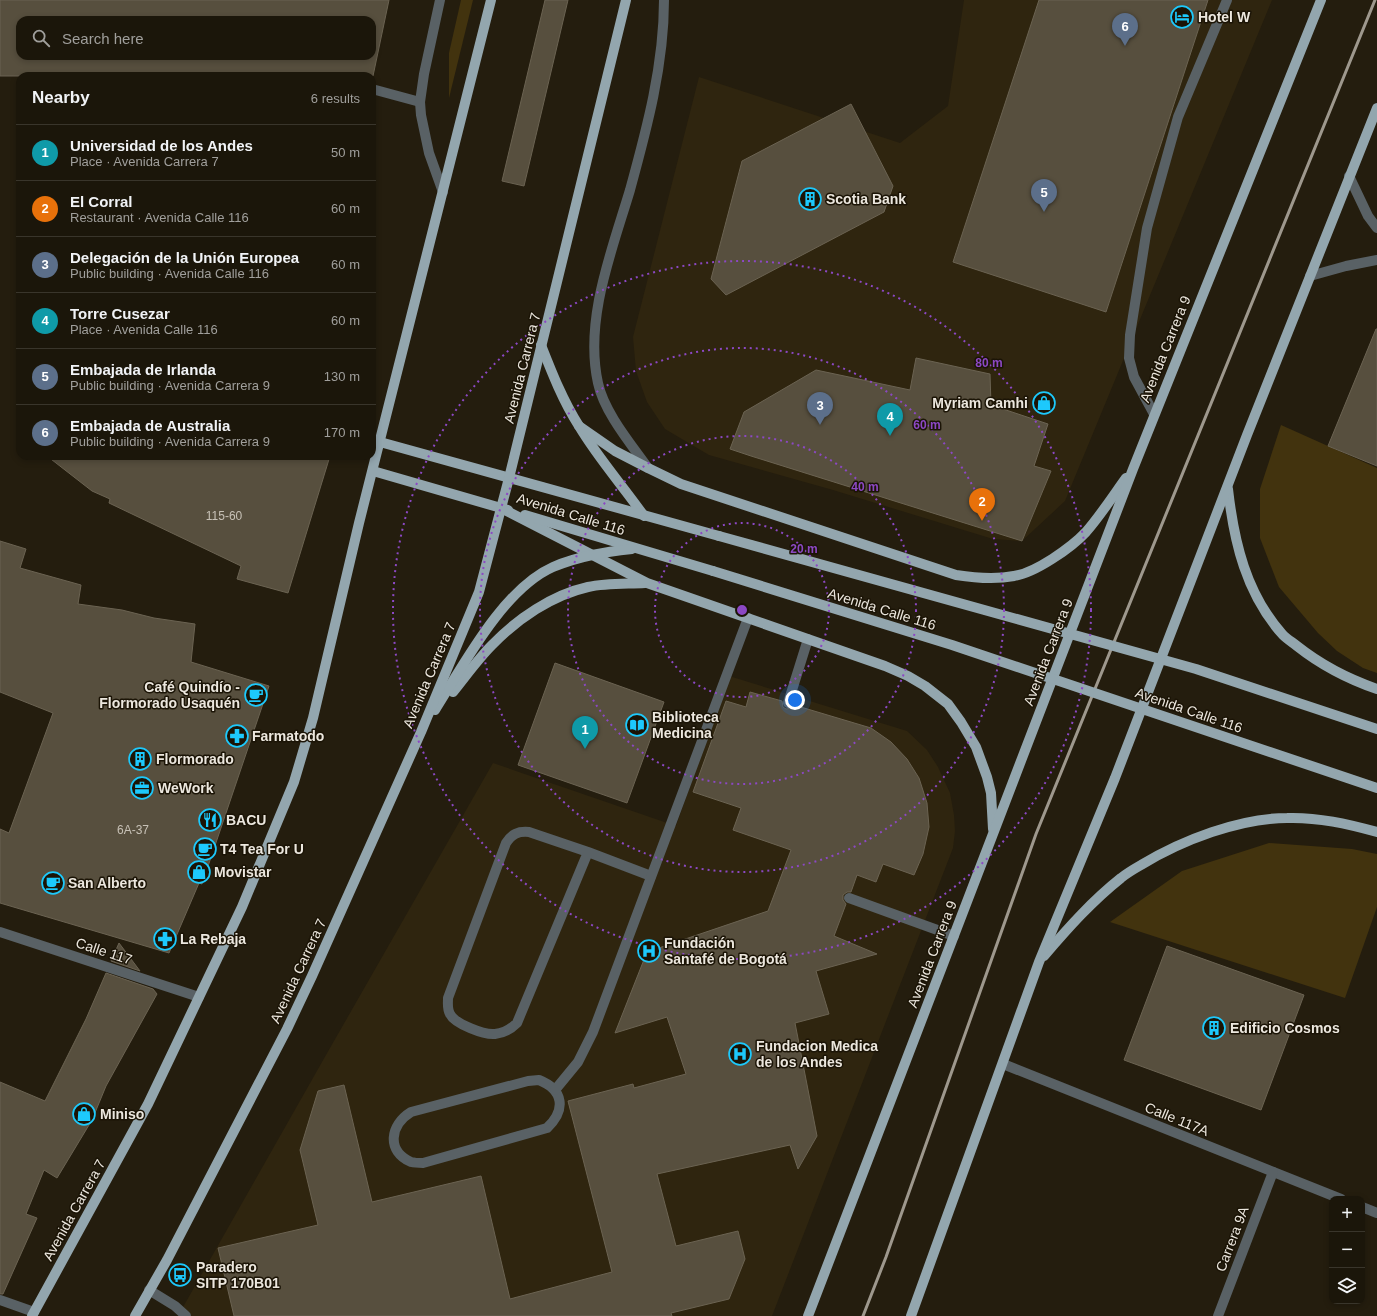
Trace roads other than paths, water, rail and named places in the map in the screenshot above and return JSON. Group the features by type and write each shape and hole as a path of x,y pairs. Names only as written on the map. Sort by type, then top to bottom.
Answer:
{"main road":[{"name":"Avenida Carrera 7","path":"376,459 491,0"},
{"name":"Avenida Carrera 7","path":"135,1316 167,1260 309,982 420,732 479,592 509,478 626,0"},
{"name":"Avenida Carrera 9","path":"808,1316 1154,414 1321,0"},
{"path":"911,1316 1039,962 1115,778 1247,435 1377,108"},
{"path":"541,345 561,394 578,426 644,516"},
{"path":"578,426 615,451 682,484 956,574 976,578 1015,576 1043,565 1067,549 1086,533 1133,469"},
{"name":"Avenida Calle 116","path":"380,442 1196,669 1377,729"},
{"name":"Avenida Carrera 7","path":"33,1314 148,1104 242,907 294,782 313,718 376,460"},
{"name":"Avenida Calle 116","path":"373,471 713,571 952,645 1377,788"},
{"path":"1228,487 1237,548 1245,573 1258,602 1283,635 1302,650 1331,669 1357,682 1377,689"},
{"path":"501,508 647,583 885,666 908,676 925,686 948,704 976,747 991,793 993,834"},
{"path":"420,732 490,624 509,602 530,582 552,568 591,555 639,549"},
{"path":"420,732 492,645 516,623 542,605 566,594 587,587 647,583"},
{"path":"1039,962 1089,906 1122,877 1157,855 1194,838 1265,819 1288,818 1330,820 1377,832"}],"street":[{"path":"440,0 424,74 420,102 430,153 443,192"},
{"path":"648,468 608,410 598,384 594,356 595,318 605,275 637,164 656,87 664,23 664,0"},
{"path":"1154,414 1134,377 1129,358 1130,335 1147,228 1178,117 1227,0"},
{"path":"376,90 420,102"},
{"path":"1349,176 1368,216 1377,228"},
{"path":"1310,276 1346,266 1377,260"},
{"path":"555,1090 578,1062 588,1042 748,618"},
{"path":"788,703 808,639"},
{"path":"588,852 517,1023 512,1028 504,1032 495,1034 479,1031 454,1019 449,1013 447,1006 448,998 506,843 511,836 520,831 529,832 588,852 651,876"},
{"path":"849,898 954,936"},
{"name":"Calle 117","path":"0,932 199,997"},
{"name":"Calle 117A","path":"1003,1064 1333,1196"},
{"path":"539,1080 549,1084 555,1090 559,1099 560,1112 555,1121 547,1128 424,1163 412,1163 397,1151 394,1142 394,1132 397,1124 403,1117 411,1112 528,1081 539,1080"},
{"name":"Carrera 9A","path":"1218,1316 1273,1172"},
{"path":"1365,1208 1377,1213"},
{"path":"149,1290 174,1306 186,1316"},
{"path":"0,1300 33,1314"}],"railway":[{"path":"863,1316 886,1257 1036,834 1375,0"}],"place":[{"name":"Hotel W","path":"1182,17"},
{"name":"Embajada de Australia","path":"1125,46"},
{"name":"Scotia Bank","path":"810,199"},
{"name":"Embajada de Irlanda","path":"1044,212"},
{"name":"Myriam Camhi","path":"1044,403"},
{"name":"Delegación de la Unión Europea","path":"820,425"},
{"name":"Torre Cusezar","path":"890,436"},
{"name":"El Corral","path":"982,521"},
{"name":"Café Quindío - Flormorado Usaquén","path":"256,695"},
{"name":"Biblioteca Medicina","path":"637,725"},
{"name":"Farmatodo","path":"237,736"},
{"name":"Universidad de los Andes","path":"585,749"},
{"name":"Flormorado","path":"140,759"},
{"name":"WeWork","path":"142,788"},
{"name":"BACU","path":"210,820"},
{"name":"T4 Tea For U","path":"205,849"},
{"name":"Movistar","path":"199,872"},
{"name":"San Alberto","path":"53,883"},
{"name":"La Rebaja","path":"165,939"},
{"name":"Fundación Santafé de Bogotá","path":"649,951"},
{"name":"Edificio Cosmos","path":"1214,1028"},
{"name":"Fundacion Medica de los Andes","path":"740,1054"},
{"name":"Miniso","path":"84,1114"},
{"name":"Paradero SITP 170B01","path":"180,1275"}]}
